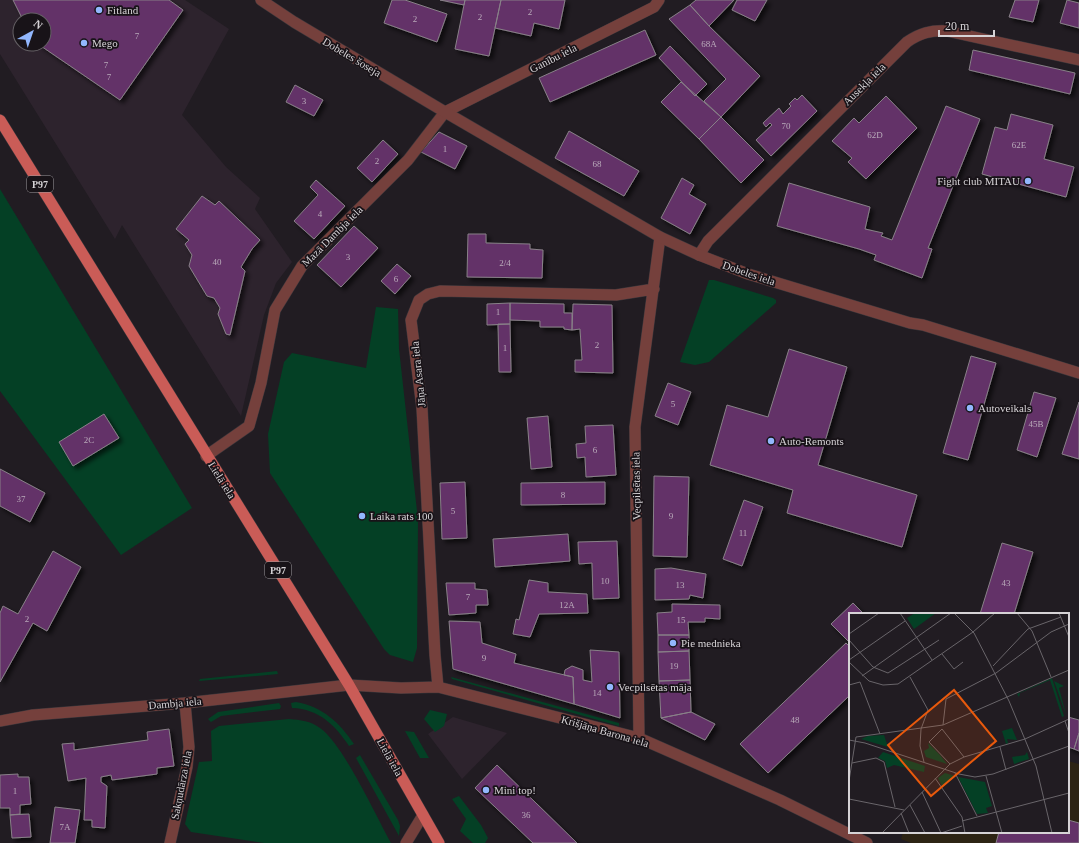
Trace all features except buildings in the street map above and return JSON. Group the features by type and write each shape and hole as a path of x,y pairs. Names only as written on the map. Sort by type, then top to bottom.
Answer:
{"main road":[{"name":"Lielā iela","path":"0,120 206,456 349,685 439,843"}],"street":[{"name":"Dobeles šoseja","path":"261,0 294,22 445,112"},
{"name":"Ganību iela","path":"445,112 654,7 659,0"},
{"name":"Ausekļa iela","path":"699,255 708,241 901,48 917,35 935,30 947,31 1079,60"},
{"name":"Dobeles iela","path":"445,112 660,237 699,255 748,274 923,325 1079,373"},
{"name":"Mazā Dambja iela","path":"206,456 249,426 260,383 275,310 302,266 408,160 445,112"},
{"name":"Vecpilsētas iela","path":"639,738 635,427 660,237"},
{"name":"Jāņa Asara iela","path":"438,687 422,408 411,320 419,300 428,294 440,291 616,295 654,289"},
{"name":"Krišjāņa Barona iela","path":"349,685 401,688 438,687 639,738 780,800 867,843"},
{"name":"Dambja iela","path":"0,721 32,715 185,703 349,685"},
{"name":"Sakņudārza iela","path":"170,843 187,767 189,746 185,703"},
{"path":"406,843 423,815"}],"shaded area":[{"path":"0,0 185,0 229,29 182,115 226,167 260,198 255,209 292,262 276,283 264,315 241,416 122,225 115,239 0,54"},
{"path":"453,717 507,733 462,779 428,734"},
{"path":"1069,761 1079,764 1079,843 911,843 901,839 903,833 1069,833"}],"green space":[{"path":"0,189 192,508 121,555 0,391"},
{"path":"709,280 714,280 773,298 776,300 776,303 709,362 695,365 680,362"},
{"path":"376,307 398,309 399,349 418,520 417,648 413,662 390,655 384,649 270,473 268,434 284,362 292,353 366,368"},
{"path":"277,671 278,674 199,681 200,679"},
{"path":"451,677 619,723 619,726 452,679"},
{"path":"296,702 306,704 330,717 354,744 349,746 332,725 318,715 310,711 292,708 291,703"},
{"path":"279,703 281,706 280,709 221,716 211,722 208,719 218,712"},
{"path":"430,710 447,714 444,726 435,732 424,719"},
{"path":"289,719 309,722 320,728 329,736 349,764 391,843 264,843 191,832 185,824 199,762 212,761 211,731 219,726"},
{"path":"405,731 414,732 429,758 420,758"},
{"path":"360,755 398,820 400,826 399,836 356,758"},
{"path":"459,796 481,825 488,838 485,843 473,843 460,831 466,819 452,799"}],"place":[{"name":"Fitland","path":"99,10"},
{"name":"Mego","path":"84,43"},
{"name":"Fight club MITAU","path":"1028,181"},
{"name":"Autoveikals","path":"970,408"},
{"name":"Auto-Remonts","path":"771,441"},
{"name":"Laika rats 100","path":"362,516"},
{"name":"Pie mednieka","path":"673,643"},
{"name":"Vecpilsētas māja","path":"610,687"},
{"name":"Mini top!","path":"486,790"}]}
